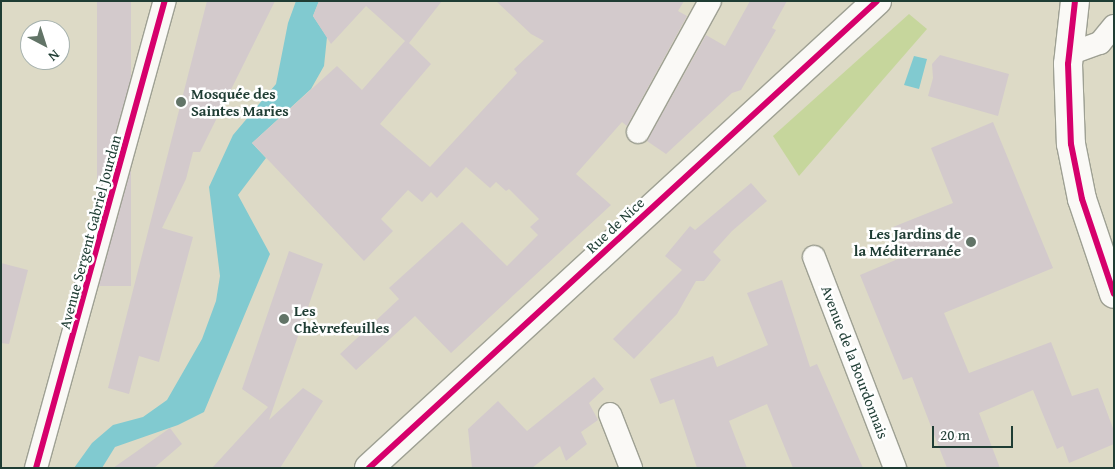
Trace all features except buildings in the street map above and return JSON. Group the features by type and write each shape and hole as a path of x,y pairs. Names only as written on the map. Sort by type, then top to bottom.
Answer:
{"street":[{"name":"Avenue Sergent Gabriel Jourdan","path":"36,468 165,1"},
{"path":"638,132 710,1"},
{"path":"1075,1 1069,54 1071,144 1082,199 1114,294"},
{"name":"Rue de Nice","path":"369,468 866,5"},
{"path":"1069,54 1100,43 1114,26"},
{"name":"Avenue de la Bourdonnais","path":"814,257 895,468"},
{"path":"610,414 631,468"}],"green space":[{"path":"909,14 927,29 799,176 773,136"}],"water":[{"path":"296,1 319,1 313,16 327,37 324,66 311,89 252,143 266,158 238,195 270,254 204,412 178,425 115,447 102,468 74,468 92,443 113,425 143,417 167,400 202,339 216,301 220,276 209,187 233,135 276,84 288,23"},
{"path":"914,56 927,59 919,89 904,85"}],"cycle path":[{"path":"36,468 165,1"},
{"path":"369,468 877,1"},
{"path":"1075,1 1068,64 1071,144 1082,199 1114,294"}],"place":[{"name":"Mosquée des Saintes Maries","path":"181,102"},
{"name":"Les Jardins de la Méditerranée","path":"971,242"},
{"name":"Les Chèvrefeuilles","path":"284,319"}]}
